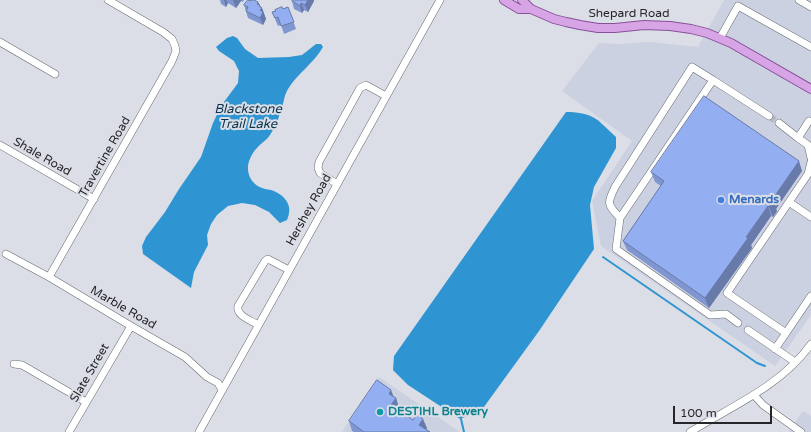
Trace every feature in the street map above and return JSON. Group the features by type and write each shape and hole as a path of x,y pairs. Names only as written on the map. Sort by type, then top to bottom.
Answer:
{"main road":[{"name":"Shepard Road","path":"504,0 518,9 530,9 554,19 598,28 644,25 670,26 707,33 748,52 811,89"},
{"name":"Shepard Road","path":"522,0 530,9"}],"street":[{"name":"Travertine Road","path":"49,277 174,58 176,51 172,39 163,32 109,0"},
{"name":"Hershey Road","path":"199,432 440,0"},
{"path":"799,0 811,7"},
{"path":"720,38 740,3 811,47"},
{"path":"0,42 55,74"},
{"path":"620,218 611,208 609,201 615,187 692,67 769,116"},
{"path":"713,80 620,218 616,249 710,315 726,314 738,323"},
{"path":"337,184 320,173 318,168 319,162 360,88 366,85 386,96"},
{"path":"798,138 810,121"},
{"path":"779,123 810,146 811,158"},
{"name":"Shale Road","path":"0,145 94,199"},
{"path":"786,333 727,293 808,174 811,162"},
{"path":"789,202 811,217"},
{"name":"Marble Road","path":"6,254 49,277 185,357 207,377 218,384 222,390"},
{"path":"258,325 240,314 238,306 265,261 268,259 289,270"},
{"path":"775,349 811,296"},
{"name":"Slate Street","path":"69,432 131,326"},
{"path":"748,330 795,362"},
{"path":"690,432 754,395 776,380 811,344"},
{"path":"14,364 22,365 86,402"},
{"path":"754,395 763,405 801,432"}],"shaded area":[{"path":"724,0 811,0 811,315 775,366 601,246 592,201 632,141 562,91 599,43 619,44 650,42 698,47"},
{"path":"379,377 460,432 342,432"},
{"path":"803,411 811,416 811,432 788,432"}],"water":[{"name":"Blackstone Trail Lake","path":"233,36 237,38 245,49 258,58 302,55 316,44 321,44 323,47 288,89 274,128 269,137 253,153 248,164 249,176 254,183 264,189 279,193 288,203 289,215 287,220 280,223 269,212 255,205 242,203 228,206 217,215 211,224 207,235 208,245 194,272 191,288 143,254 142,246 146,237 165,212 201,157 213,123 221,106 238,83 239,71 234,61 219,51 216,47 227,38"},
{"path":"566,112 581,113 594,118 616,137 616,148 594,187 590,205 594,249 539,331 481,411 460,419 408,385 393,370 394,356"}],"building":[{"path":"248,0 258,2 257,4 262,8 260,10 263,12 260,18 246,11 248,7 244,5"},
{"path":"308,0 305,5 301,3 300,6 292,1"},
{"path":"282,7 283,9 288,7 294,22 281,26 278,17 275,18 272,12"},
{"name":"Menards","path":"704,96 799,161 772,200 773,201 769,207 768,206 746,237 748,238 705,298 623,241 664,181 651,172"},
{"name":"DESTIHL Brewery","path":"377,380 391,390 389,394 396,398 391,405 413,420 417,414 423,419 419,425 430,432 364,432 349,421"}],"waterway":[{"path":"603,257 757,363 765,366"},
{"path":"461,419 464,432"}],"tunnel":[{"path":"769,116 779,123"}],"place":[{"name":"Menards","path":"721,200"},
{"name":"DESTIHL Brewery","path":"380,412"}]}
